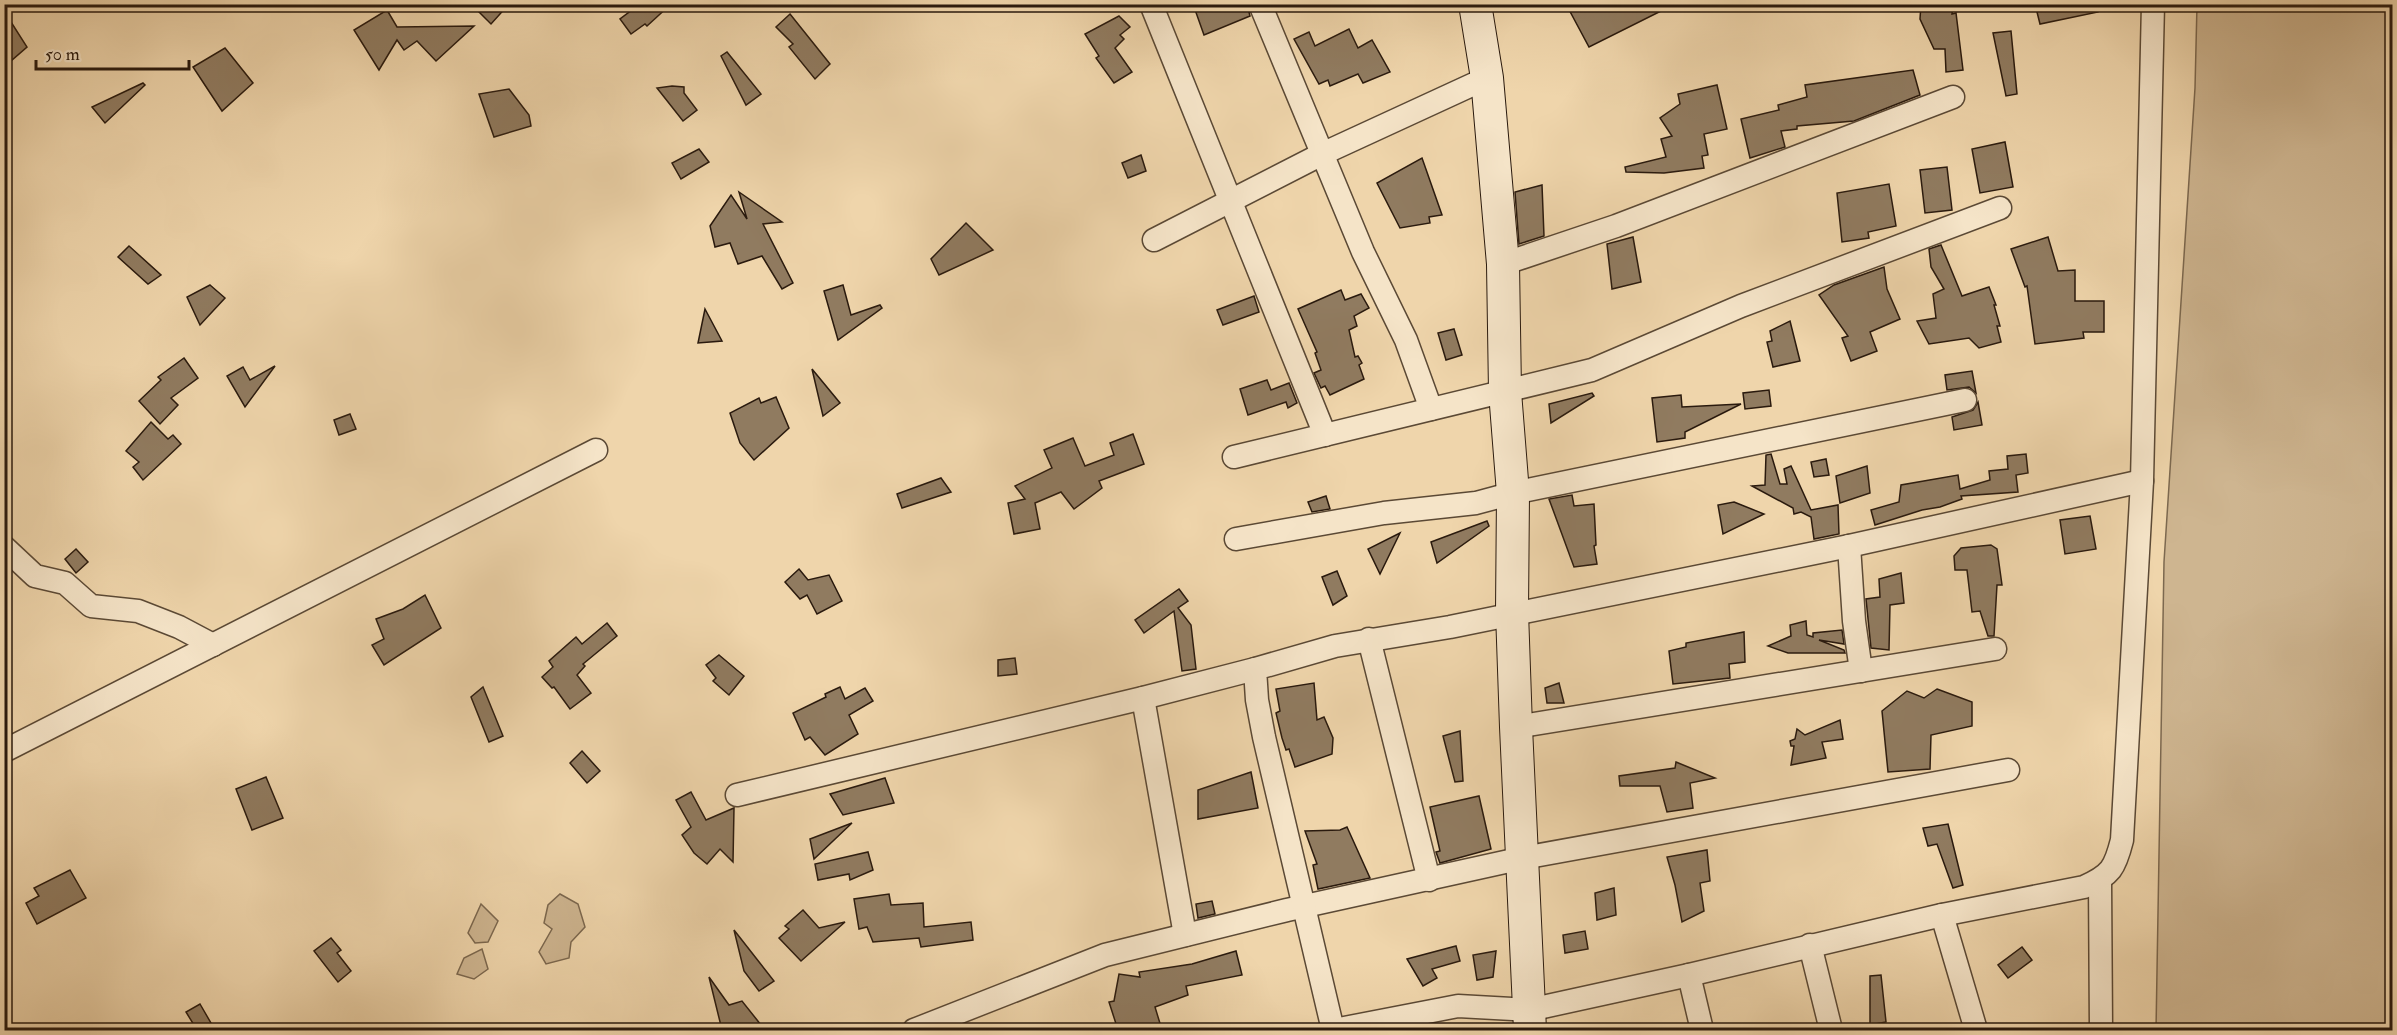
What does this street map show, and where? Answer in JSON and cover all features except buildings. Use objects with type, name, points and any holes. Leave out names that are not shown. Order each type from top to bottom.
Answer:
[{"type":"street","points":[[1151,4],[1325,435]]},
{"type":"street","points":[[1260,4],[1364,252],[1406,340],[1431,409]]},
{"type":"street","points":[[1475,4],[1487,78],[1503,264],[1504,392],[1513,493],[1512,612],[1529,1020]]},
{"type":"street","points":[[1255,669],[1257,700],[1264,737],[1333,1030],[1458,1006],[1529,1020],[1689,975],[1810,945],[1942,915],[2084,887],[2100,880],[2116,864],[2122,840],[2142,481],[2153,4]]},
{"type":"street","points":[[1154,240],[1322,154],[1487,78]]},
{"type":"street","points":[[1503,264],[1616,226],[1953,97]]},
{"type":"street","points":[[1234,457],[1592,370],[1741,306],[2000,208]]},
{"type":"street","points":[[1236,540],[1384,513],[1476,503],[1513,493],[1965,400]]},
{"type":"street","points":[[4,751],[596,450]]},
{"type":"street","points":[[737,795],[1143,698],[1326,648],[1450,627],[1512,612],[1849,546],[2142,481]]},
{"type":"street","points":[[1849,546],[1854,621],[1861,671]]},
{"type":"street","points":[[4,547],[35,576],[64,583],[91,606],[138,611],[179,627],[213,645]]},
{"type":"street","points":[[1369,639],[1429,880]]},
{"type":"street","points":[[1516,727],[1995,649]]},
{"type":"street","points":[[1143,698],[1185,935]]},
{"type":"street","points":[[914,1030],[1105,955],[1185,935],[1523,858],[2008,770]]},
{"type":"street","points":[[2100,880],[2101,1030]]},
{"type":"street","points":[[1942,915],[1976,1030]]},
{"type":"street","points":[[1810,945],[1831,1030]]},
{"type":"street","points":[[1689,975],[1702,1030]]},
{"type":"shaded area","points":[[2197,5],[2392,5],[2392,1030],[2156,1030],[2164,562],[2195,88]]},
{"type":"shaded area","points":[[560,894],[578,904],[585,927],[571,942],[569,958],[546,964],[539,952],[552,929],[544,923],[548,905]]},
{"type":"shaded area","points":[[481,904],[498,921],[488,942],[475,943],[468,933]]},
{"type":"shaded area","points":[[482,949],[488,969],[474,979],[457,974],[464,958]]}]
